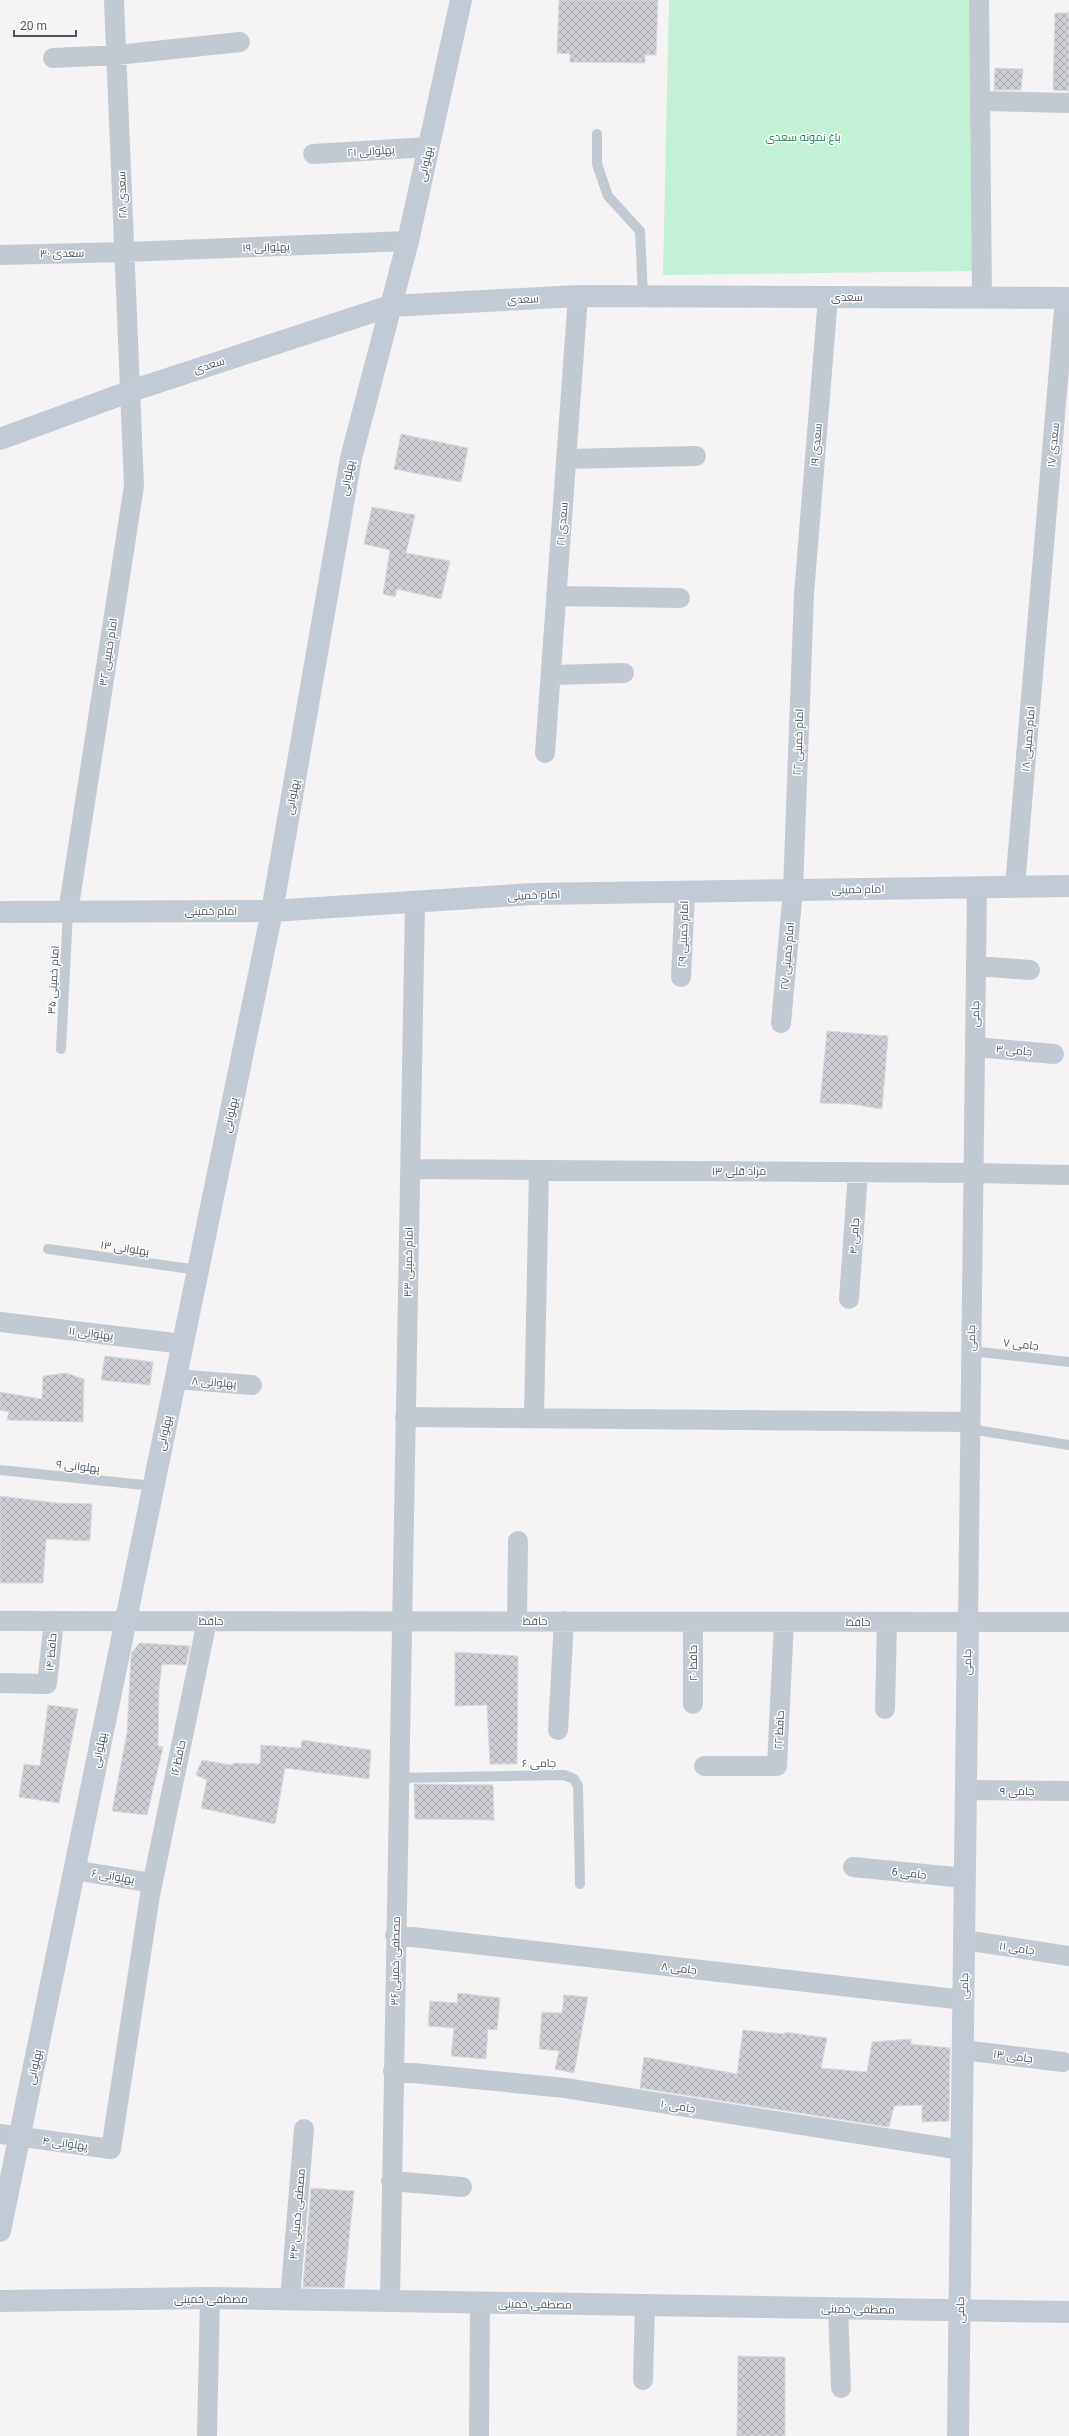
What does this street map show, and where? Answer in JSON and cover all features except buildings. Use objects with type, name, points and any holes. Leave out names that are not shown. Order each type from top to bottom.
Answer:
[{"type":"main road","name":"پهلوانی","points":[[0,2231],[10,2136],[74,1870],[272,911],[351,458],[408,241],[461,0]]},
{"type":"main road","name":"سعدی","points":[[0,440],[131,391],[390,306],[578,296],[1067,298]]},
{"type":"main road","name":"امام خمینی","points":[[0,912],[272,911],[533,894],[1069,886]]},
{"type":"main road","name":"جامی","points":[[958,2436],[968,1622]]},
{"type":"main road","name":"مصطفی خمینی","points":[[0,2301],[210,2298],[1069,2312]]},
{"type":"street","name":"سعدی ۲۸","points":[[114,0],[131,391]]},
{"type":"street","points":[[978,0],[982,298]]},
{"type":"street","points":[[53,58],[116,55],[240,42]]},
{"type":"street","points":[[980,102],[1069,103]]},
{"type":"street","name":"پهلوانی ۲۱","points":[[313,154],[429,147]]},
{"type":"street","name":"پهلوانی ۱۹","points":[[125,252],[408,241]]},
{"type":"street","name":"سعدی ۳۰","points":[[0,255],[125,252]]},
{"type":"street","name":"سعدی ۲۱","points":[[545,753],[578,296]]},
{"type":"street","name":"سعدی ۱۹","points":[[804,594],[828,297]]},
{"type":"street","name":"سعدی ۱۷","points":[[1040,592],[1067,298]]},
{"type":"street","name":"امام خمینی ۳۲","points":[[68,912],[134,486],[131,391]]},
{"type":"street","points":[[566,459],[696,456]]},
{"type":"street","name":"امام خمینی ۱۸","points":[[1015,886],[1040,592]]},
{"type":"street","name":"امام خمینی ۲۲","points":[[793,890],[804,594]]},
{"type":"street","points":[[556,596],[680,598]]},
{"type":"street","points":[[551,675],[624,673]]},
{"type":"street","name":"جامی","points":[[968,1622],[977,887]]},
{"type":"street","name":"امام خمینی ۲۷","points":[[781,1023],[793,890]]},
{"type":"street","name":"امام خمینی ۲۹","points":[[681,977],[684,892]]},
{"type":"street","name":"امام خمینی ۳۳","points":[[401,1621],[415,902]]},
{"type":"street","points":[[976,966],[1030,970]]},
{"type":"street","name":"جامی ۳","points":[[974,1047],[1054,1054]]},
{"type":"street","name":"مراد قلی ۱۳","points":[[410,1170],[858,1172],[1069,1175]]},
{"type":"street","points":[[534,1418],[539,1170]]},
{"type":"street","name":"جامی ۴","points":[[849,1299],[858,1172]]},
{"type":"street","name":"پهلوانی ۱۱","points":[[0,1322],[183,1344]]},
{"type":"street","name":"پهلوانی ۸","points":[[176,1379],[252,1385]]},
{"type":"street","points":[[405,1417],[970,1426]]},
{"type":"street","points":[[517,1621],[518,1541]]},
{"type":"street","name":"حافظ","points":[[0,1621],[1069,1622]]},
{"type":"street","name":"حافظ ۱۴","points":[[0,1683],[47,1684],[54,1621]]},
{"type":"street","name":"حافظ ۱۶","points":[[111,2149],[151,1889],[207,1621]]},
{"type":"street","name":"مصطفی خمینی ۳۶","points":[[390,2301],[401,1621]]},
{"type":"street","points":[[558,1730],[564,1622]]},
{"type":"street","name":"حافظ ۲۰","points":[[693,1622],[693,1704]]},
{"type":"street","name":"حافظ ۲۲","points":[[704,1766],[777,1766],[784,1622]]},
{"type":"street","points":[[885,1709],[887,1622]]},
{"type":"street","name":"جامی ۹","points":[[966,1790],[1069,1791]]},
{"type":"street","name":"جامی 6","points":[[853,1867],[965,1878]]},
{"type":"street","name":"پهلوانی ۶","points":[[74,1870],[151,1889]]},
{"type":"street","name":"جامی ۸","points":[[395,1935],[964,2000]]},
{"type":"street","name":"جامی ۱۱","points":[[964,1940],[1069,1956]]},
{"type":"street","name":"جامی ۱۳","points":[[963,2050],[1063,2062]]},
{"type":"street","name":"جامی ۱۰","points":[[393,2071],[565,2088],[962,2150]]},
{"type":"street","name":"مصطفی خمینی ۳۴","points":[[290,2300],[304,2129]]},
{"type":"street","name":"پهلوانی ۴","points":[[10,2136],[111,2149]]},
{"type":"street","points":[[391,2181],[462,2187]]},
{"type":"street","points":[[207,2436],[210,2298]]},
{"type":"street","points":[[479,2436],[480,2303]]},
{"type":"street","points":[[643,2380],[645,2305]]},
{"type":"street","points":[[838,2308],[841,2388]]},
{"type":"lane","points":[[597,134],[597,164],[608,196],[640,231],[643,296]]},
{"type":"lane","name":"امام خمینی ۳۵","points":[[61,1049],[68,912]]},
{"type":"lane","name":"پهلوانی ۱۳","points":[[48,1248],[198,1270]]},
{"type":"lane","name":"جامی ۷","points":[[971,1351],[1069,1362]]},
{"type":"lane","points":[[970,1426],[1069,1445]]},
{"type":"lane","name":"پهلوانی ۹","points":[[0,1470],[153,1486]]},
{"type":"lane","name":"جامی ۶","points":[[398,1778],[564,1775],[574,1779],[578,1786],[580,1884]]},
{"type":"green space","name":"باغ نمونه سعدی","points":[[669,0],[969,0],[972,271],[663,275]]}]
